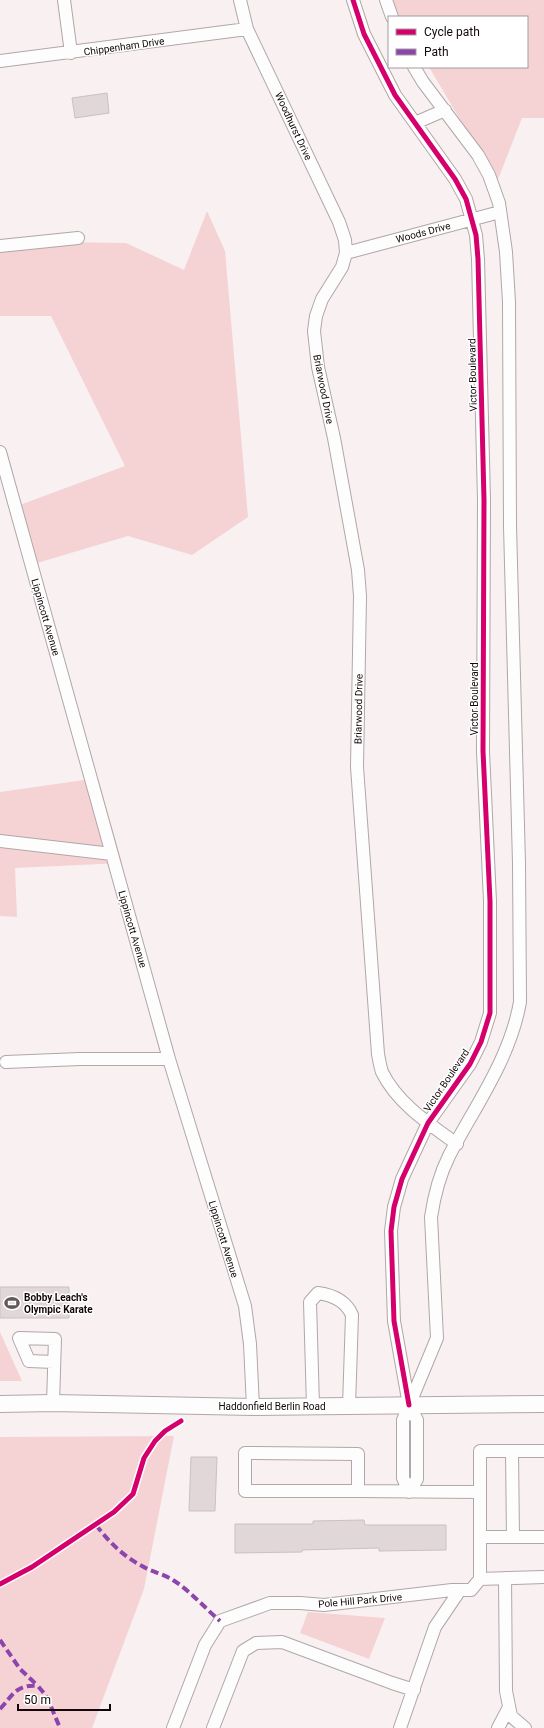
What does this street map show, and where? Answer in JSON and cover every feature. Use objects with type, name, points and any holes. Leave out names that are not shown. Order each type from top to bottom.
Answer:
[{"type":"main road","name":"Haddonfield Berlin Road","points":[[0,1404],[53,1403],[253,1407],[544,1404]]},
{"type":"street","points":[[64,0],[71,53]]},
{"type":"street","name":"Woodhurst Drive","points":[[240,0],[247,29],[339,222],[345,240],[346,253]]},
{"type":"street","name":"Victor Boulevard","points":[[352,0],[364,34],[395,95],[455,179],[466,199],[473,219],[478,259],[484,500],[483,751],[490,901],[490,1013],[482,1042],[470,1064],[428,1123],[402,1179],[394,1207],[392,1231],[394,1321],[409,1405]]},
{"type":"street","points":[[386,0],[392,16]]},
{"type":"street","name":"Chippenham Drive","points":[[0,61],[247,29]]},
{"type":"street","points":[[409,1492],[403,1478],[403,1420],[438,1338],[430,1217],[449,1157],[501,1064],[518,1016],[520,1002],[519,863],[510,526],[509,302],[506,252],[499,202],[489,175],[482,161],[423,82],[415,68]]},
{"type":"street","points":[[415,123],[445,110]]},
{"type":"street","name":"Woods Drive","points":[[346,253],[500,212]]},
{"type":"street","points":[[0,246],[78,238]]},
{"type":"street","name":"Briarwood Drive","points":[[346,253],[342,267],[322,299],[316,316],[314,331],[318,367],[334,438],[358,570],[360,596],[357,767],[378,1054],[382,1070],[390,1085],[400,1097],[428,1123],[457,1144]]},
{"type":"street","name":"Lippincott Avenue","points":[[0,452],[169,1059],[245,1306],[250,1344],[253,1407]]},
{"type":"street","points":[[0,841],[112,854]]},
{"type":"street","points":[[6,1062],[80,1059],[169,1059]]},
{"type":"street","points":[[314,1406],[310,1302],[318,1293],[328,1294],[335,1298],[348,1307],[352,1316],[349,1406]]},
{"type":"street","points":[[53,1403],[54,1362]]},
{"type":"street","points":[[544,1451],[480,1451],[480,1579],[544,1577]]},
{"type":"street","points":[[512,1451],[513,1537]]},
{"type":"street","points":[[358,1492],[358,1454],[245,1453],[245,1491],[358,1492],[480,1492]]},
{"type":"street","points":[[480,1538],[544,1537]]},
{"type":"street","points":[[505,1578],[506,1692],[511,1716],[525,1728]]},
{"type":"street","name":"Pole Hill Park Drive","points":[[173,1728],[205,1645],[220,1621],[270,1604],[300,1603],[324,1605],[471,1590],[480,1579]]},
{"type":"street","points":[[400,1728],[435,1627],[460,1590]]},
{"type":"street","points":[[213,1728],[243,1651],[256,1643],[282,1642],[414,1690]]},
{"type":"street","points":[[498,1728],[509,1707]]},
{"type":"shaded area","points":[[390,0],[544,0],[544,118],[522,118],[497,182],[430,68],[528,68],[528,16],[399,16]]},
{"type":"shaded area","points":[[207,211],[225,251],[248,517],[192,555],[128,536],[37,563],[17,506],[125,466],[51,316],[0,316],[0,246],[59,242],[126,243],[184,270]]},
{"type":"shaded area","points":[[98,778],[122,863],[15,868],[17,917],[0,916],[0,792]]},
{"type":"shaded area","points":[[0,1332],[22,1381],[0,1381]]},
{"type":"shaded area","points":[[174,1436],[144,1589],[92,1728],[0,1728],[0,1437]]},
{"type":"shaded area","points":[[308,1612],[385,1618],[369,1659],[300,1633]]},
{"type":"building","points":[[107,93],[109,113],[75,118],[72,98]]},
{"type":"building","points":[[0,1287],[69,1287],[69,1318],[0,1318]]},
{"type":"building","points":[[191,1457],[217,1457],[215,1511],[189,1511]]},
{"type":"building","points":[[364,1520],[365,1525],[446,1525],[446,1550],[379,1551],[379,1548],[302,1550],[302,1552],[235,1553],[235,1524],[313,1524],[313,1521]]},
{"type":"marked path","points":[[96,1525],[111,1543],[123,1553],[142,1566],[179,1584],[220,1621]]},
{"type":"marked path","points":[[0,1640],[20,1669],[38,1686]]},
{"type":"marked path","points":[[0,1709],[12,1695],[20,1689],[38,1686],[47,1697],[60,1728]]},
{"type":"cycle path","points":[[353,0],[364,34],[395,95],[455,179],[466,199],[476,235],[478,259],[484,500],[483,751],[490,901],[490,1013],[481,1042],[470,1064],[428,1123],[402,1179],[394,1207],[391,1231],[394,1321],[409,1405]]},
{"type":"cycle path","points":[[0,1584],[32,1567],[114,1512],[133,1494],[144,1458],[155,1441],[165,1431],[181,1421]]},
{"type":"place","name":"Bobby Leach's Olympic Karate","points":[[12,1303]]}]
